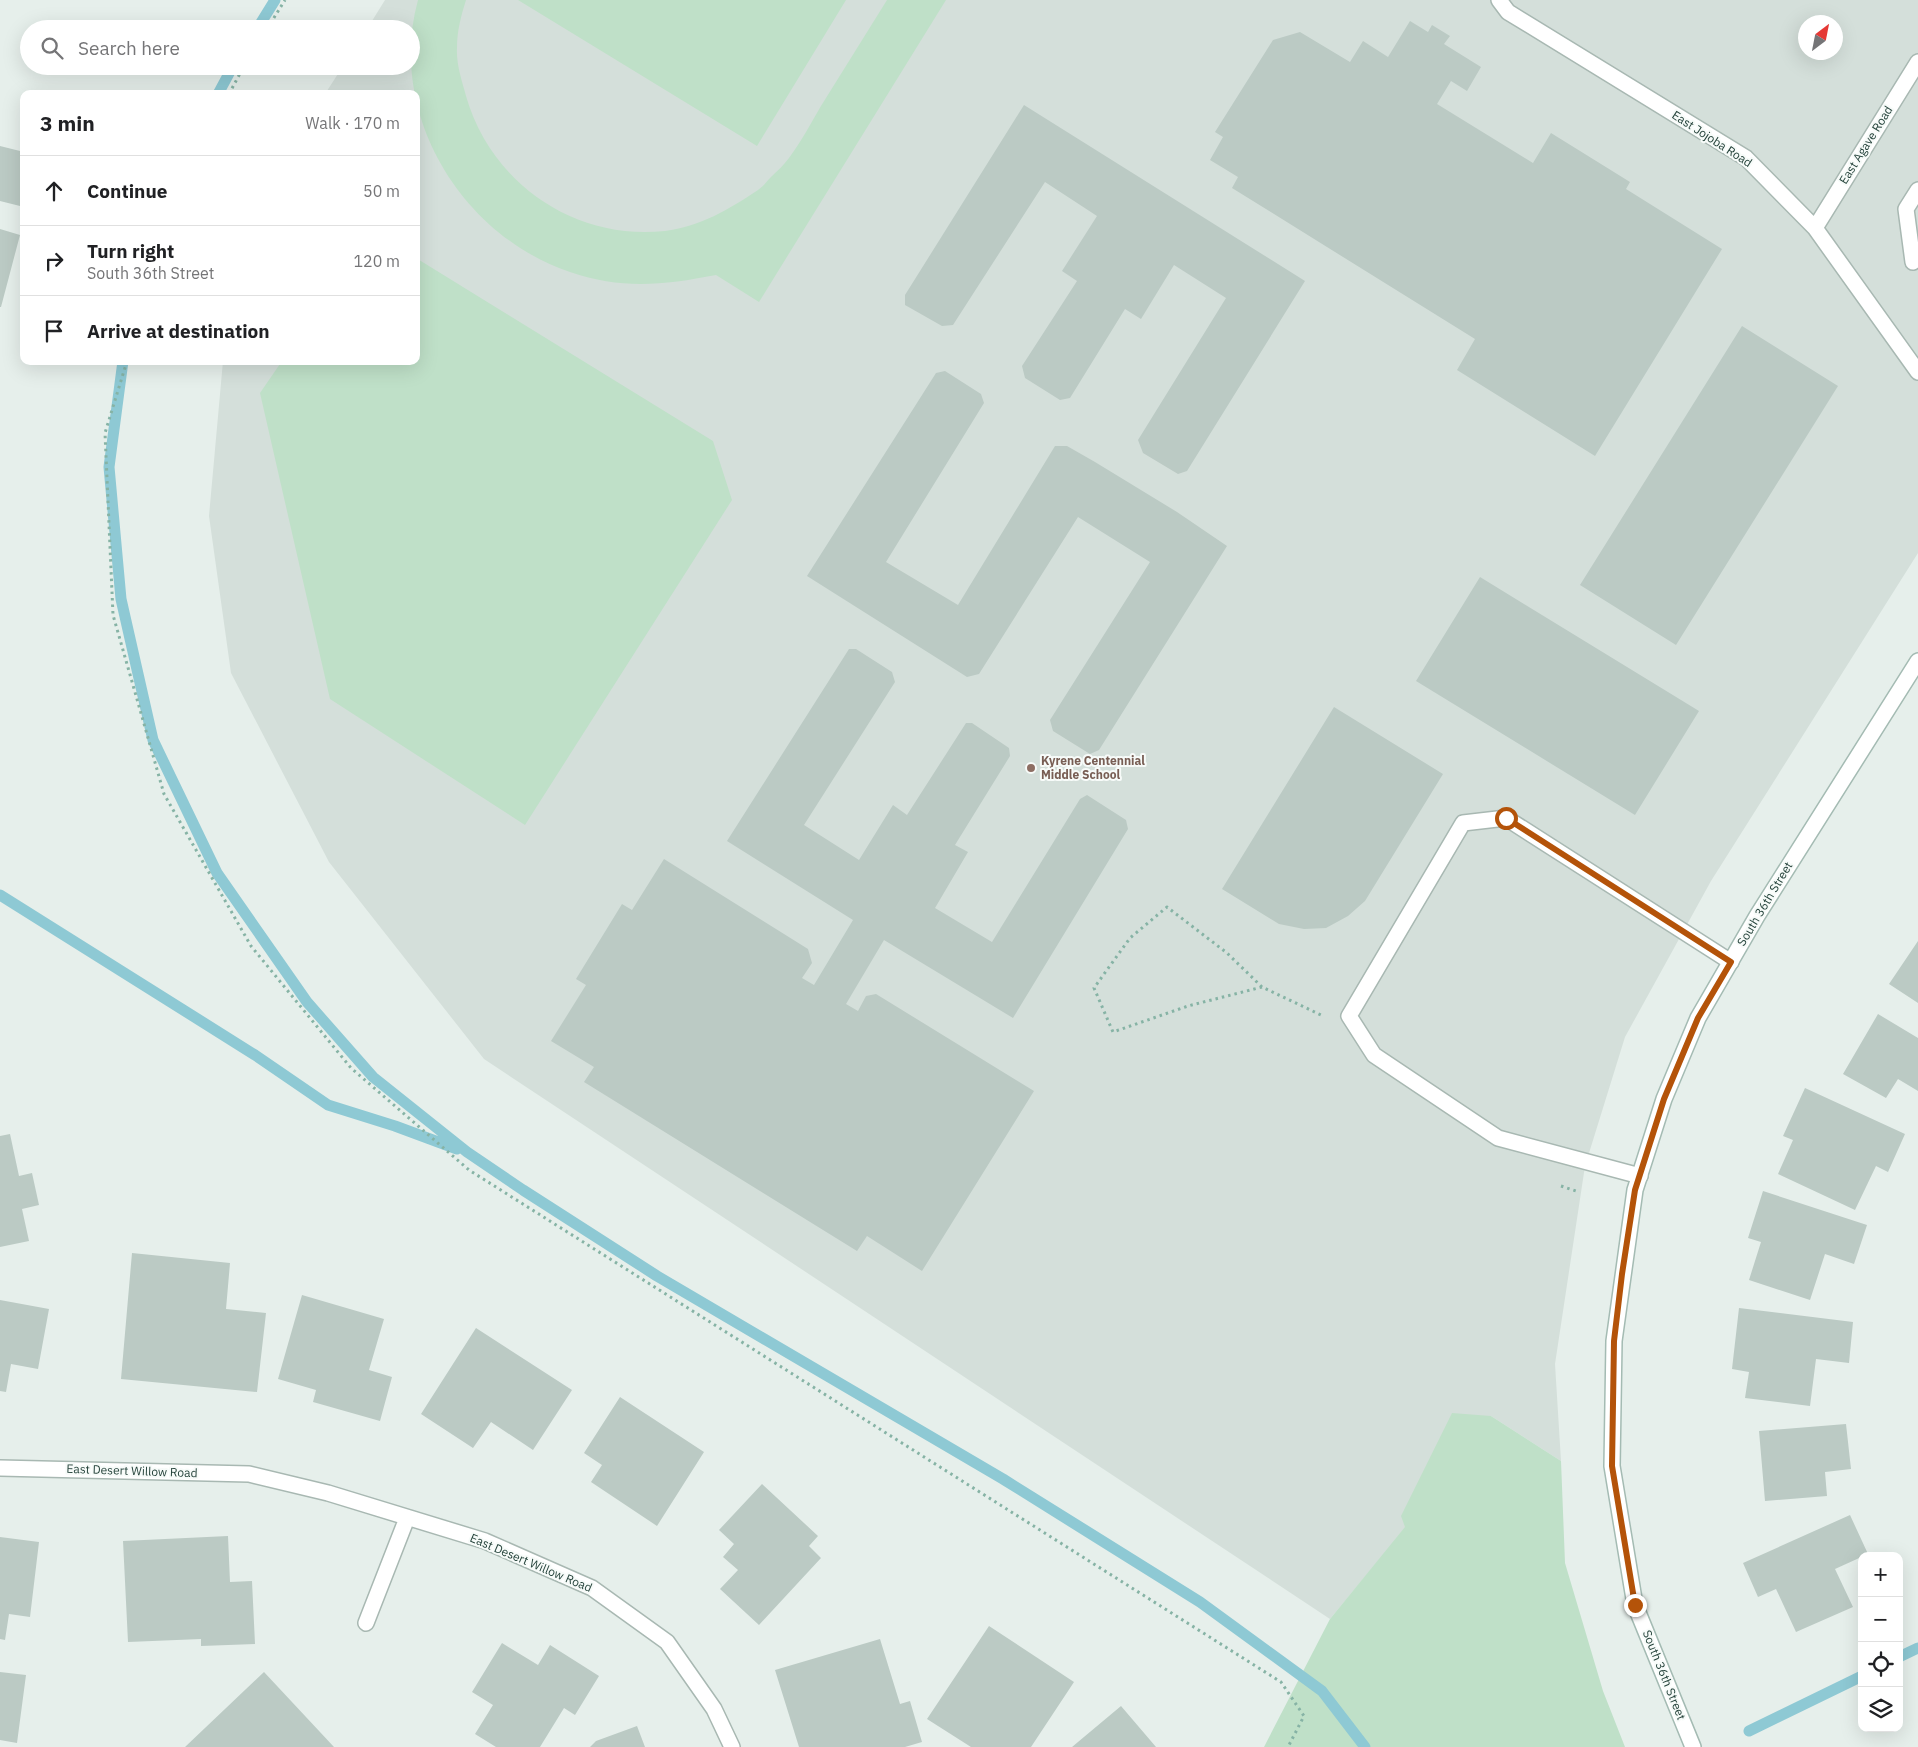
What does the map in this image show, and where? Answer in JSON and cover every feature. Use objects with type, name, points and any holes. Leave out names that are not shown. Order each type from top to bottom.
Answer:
[{"type":"street","name":"East Jojoba Road","points":[[1499,0],[1508,12],[1746,158],[1815,228],[1918,372]]},
{"type":"street","name":"East Agave Road","points":[[1815,228],[1918,62]]},
{"type":"street","points":[[1913,262],[1906,209],[1918,190]]},
{"type":"street","name":"South 36th Street","points":[[1693,1747],[1635,1605],[1612,1466],[1614,1341],[1633,1199],[1664,1099],[1698,1018],[1762,908],[1918,661]]},
{"type":"street","points":[[1640,1176],[1498,1138],[1374,1055],[1349,1016],[1463,823],[1506,818],[1731,962]]},
{"type":"street","name":"East Desert Willow Road","points":[[0,1468],[249,1474],[328,1493],[485,1541],[592,1588],[667,1642],[714,1709],[732,1747]]},
{"type":"street","points":[[366,1623],[407,1518]]},
{"type":"path","points":[[273,20],[285,0]]},
{"type":"path","points":[[231,90],[239,75]]},
{"type":"path","points":[[126,365],[105,433],[114,615],[164,794],[251,946],[351,1068],[469,1170],[1281,1682],[1304,1716],[1288,1747]]},
{"type":"path","points":[[1262,987],[1188,1006],[1113,1032],[1094,988],[1130,938],[1167,907],[1227,953],[1262,987],[1321,1014],[1326,1022]]},
{"type":"path","points":[[1553,1184],[1580,1192]]},
{"type":"shaded area","name":"Kyrene Centennial Middle School","points":[[385,0],[1918,0],[1918,553],[1711,881],[1625,1037],[1585,1166],[1555,1364],[1561,1461],[1491,1416],[1406,1527],[1330,1619],[484,1059],[329,862],[231,673],[209,516],[223,365],[420,365],[420,90],[328,90],[337,75],[420,75],[420,20],[373,20]]},
{"type":"green space","points":[[418,0],[466,0],[457,42],[457,60],[466,96],[478,127],[495,155],[516,180],[541,200],[569,216],[599,226],[631,232],[665,231],[690,226],[736,204],[760,189],[785,163],[887,0],[946,0],[759,302],[716,275],[643,284],[589,278],[570,272],[531,254],[495,230],[465,199],[441,164],[423,126],[420,114],[420,90],[414,90],[413,85],[413,75],[420,75],[420,20],[415,20]]},
{"type":"green space","points":[[518,0],[846,0],[757,146]]},
{"type":"green space","points":[[420,260],[713,441],[732,500],[525,825],[330,699],[260,393],[279,365],[420,365]]},
{"type":"green space","points":[[1452,1413],[1491,1416],[1561,1461],[1565,1563],[1603,1691],[1625,1747],[1264,1747],[1330,1619],[1405,1527],[1401,1516]]},
{"type":"building","points":[[1410,21],[1428,32],[1432,25],[1450,36],[1444,44],[1481,67],[1467,91],[1451,81],[1437,104],[1533,163],[1551,133],[1630,182],[1626,189],[1722,249],[1595,456],[1457,370],[1475,339],[1232,188],[1238,177],[1210,160],[1223,137],[1215,132],[1273,40],[1300,32],[1350,62],[1363,41],[1388,57]]},
{"type":"building","points":[[1024,105],[1305,281],[1187,471],[1178,474],[1143,453],[1138,440],[1226,298],[1174,265],[1141,319],[1125,309],[1070,398],[1060,400],[1025,378],[1022,366],[1077,281],[1062,271],[1097,216],[1045,182],[953,325],[942,326],[905,305],[905,295]]},
{"type":"building","points":[[0,146],[20,151],[20,206],[0,201]]},
{"type":"building","points":[[0,229],[20,235],[1,307],[0,307]]},
{"type":"building","points":[[1742,326],[1838,386],[1676,645],[1580,585]]},
{"type":"building","points":[[945,371],[981,394],[984,403],[886,562],[958,605],[1055,446],[1067,446],[1095,462],[1177,512],[1227,546],[1099,750],[1090,754],[1053,731],[1050,720],[1150,562],[1078,517],[979,674],[967,677],[807,576],[936,373]]},
{"type":"building","points":[[1480,577],[1699,711],[1635,815],[1416,681]]},
{"type":"building","points":[[849,649],[856,649],[892,672],[895,682],[804,825],[859,860],[893,805],[907,815],[966,723],[972,723],[1009,748],[1010,756],[955,845],[968,852],[935,908],[992,942],[1080,799],[1087,795],[1126,820],[1128,829],[1013,1018],[884,940],[846,1004],[858,1011],[866,996],[876,994],[1034,1091],[922,1271],[867,1236],[857,1251],[584,1082],[594,1067],[551,1041],[586,985],[576,979],[622,904],[632,910],[664,859],[808,949],[812,963],[802,978],[814,985],[853,920],[727,841]]},
{"type":"building","points":[[1334,707],[1443,774],[1365,901],[1348,916],[1326,928],[1304,929],[1279,924],[1222,889]]},
{"type":"building","points":[[1918,941],[1918,1003],[1889,984]]},
{"type":"building","points":[[1878,1014],[1918,1038],[1918,1091],[1898,1079],[1886,1098],[1843,1074]]},
{"type":"building","points":[[1805,1088],[1905,1134],[1888,1172],[1876,1166],[1855,1210],[1778,1174],[1793,1140],[1783,1136]]},
{"type":"building","points":[[10,1134],[19,1176],[32,1173],[39,1205],[22,1209],[29,1241],[0,1247],[0,1136]]},
{"type":"building","points":[[1763,1191],[1867,1225],[1854,1264],[1825,1254],[1810,1300],[1749,1280],[1761,1242],[1748,1238]]},
{"type":"building","points":[[132,1253],[230,1263],[226,1309],[266,1313],[257,1392],[121,1379]]},
{"type":"building","points":[[302,1295],[384,1319],[369,1370],[392,1377],[380,1421],[313,1402],[316,1390],[278,1379]]},
{"type":"building","points":[[0,1300],[49,1309],[38,1369],[11,1364],[6,1392],[0,1391]]},
{"type":"building","points":[[1739,1308],[1853,1322],[1849,1363],[1816,1359],[1810,1406],[1745,1398],[1749,1372],[1732,1369]]},
{"type":"building","points":[[476,1328],[572,1390],[533,1450],[491,1422],[473,1448],[421,1414]]},
{"type":"building","points":[[620,1397],[704,1452],[657,1526],[591,1482],[602,1465],[584,1453]]},
{"type":"building","points":[[1846,1424],[1851,1469],[1825,1472],[1827,1496],[1765,1501],[1759,1431]]},
{"type":"building","points":[[762,1484],[818,1536],[809,1546],[821,1558],[759,1625],[720,1589],[738,1570],[723,1557],[734,1544],[719,1530]]},
{"type":"building","points":[[1850,1515],[1867,1552],[1858,1552],[1858,1559],[1835,1569],[1853,1607],[1796,1632],[1776,1589],[1758,1597],[1743,1563]]},
{"type":"building","points":[[228,1536],[230,1582],[252,1581],[255,1644],[201,1646],[201,1639],[128,1642],[123,1541]]},
{"type":"building","points":[[0,1537],[39,1542],[30,1617],[9,1614],[5,1640],[0,1639]]},
{"type":"building","points":[[989,1626],[1074,1682],[1031,1747],[971,1747],[927,1719]]},
{"type":"building","points":[[880,1639],[900,1704],[910,1701],[922,1742],[905,1747],[799,1747],[775,1670]]},
{"type":"building","points":[[502,1643],[538,1665],[550,1645],[599,1676],[575,1715],[564,1708],[540,1747],[496,1747],[475,1734],[493,1705],[472,1692]]},
{"type":"building","points":[[0,1672],[26,1675],[17,1743],[0,1740]]},
{"type":"building","points":[[264,1672],[334,1747],[185,1747]]},
{"type":"building","points":[[1121,1706],[1156,1747],[1072,1747]]},
{"type":"building","points":[[637,1726],[645,1747],[590,1747],[596,1741]]},
{"type":"waterway","points":[[263,20],[275,0]]},
{"type":"waterway","points":[[220,90],[228,75]]},
{"type":"waterway","points":[[122,365],[109,467],[121,599],[153,740],[217,873],[307,1002],[373,1077],[467,1152],[657,1276],[1003,1479],[1200,1602],[1322,1691],[1365,1747]]},
{"type":"waterway","points":[[0,895],[255,1055],[328,1105],[395,1126],[457,1149]]},
{"type":"waterway","points":[[1903,1655],[1918,1648]]},
{"type":"waterway","points":[[1749,1731],[1858,1678]]},
{"type":"place","name":"Kyrene Centennial Middle School","points":[[1031,768]]},
{"type":"route","points":[[1506,818],[1731,962],[1698,1018],[1664,1099],[1635,1190],[1622,1274],[1614,1341],[1612,1466],[1635,1605]]}]
